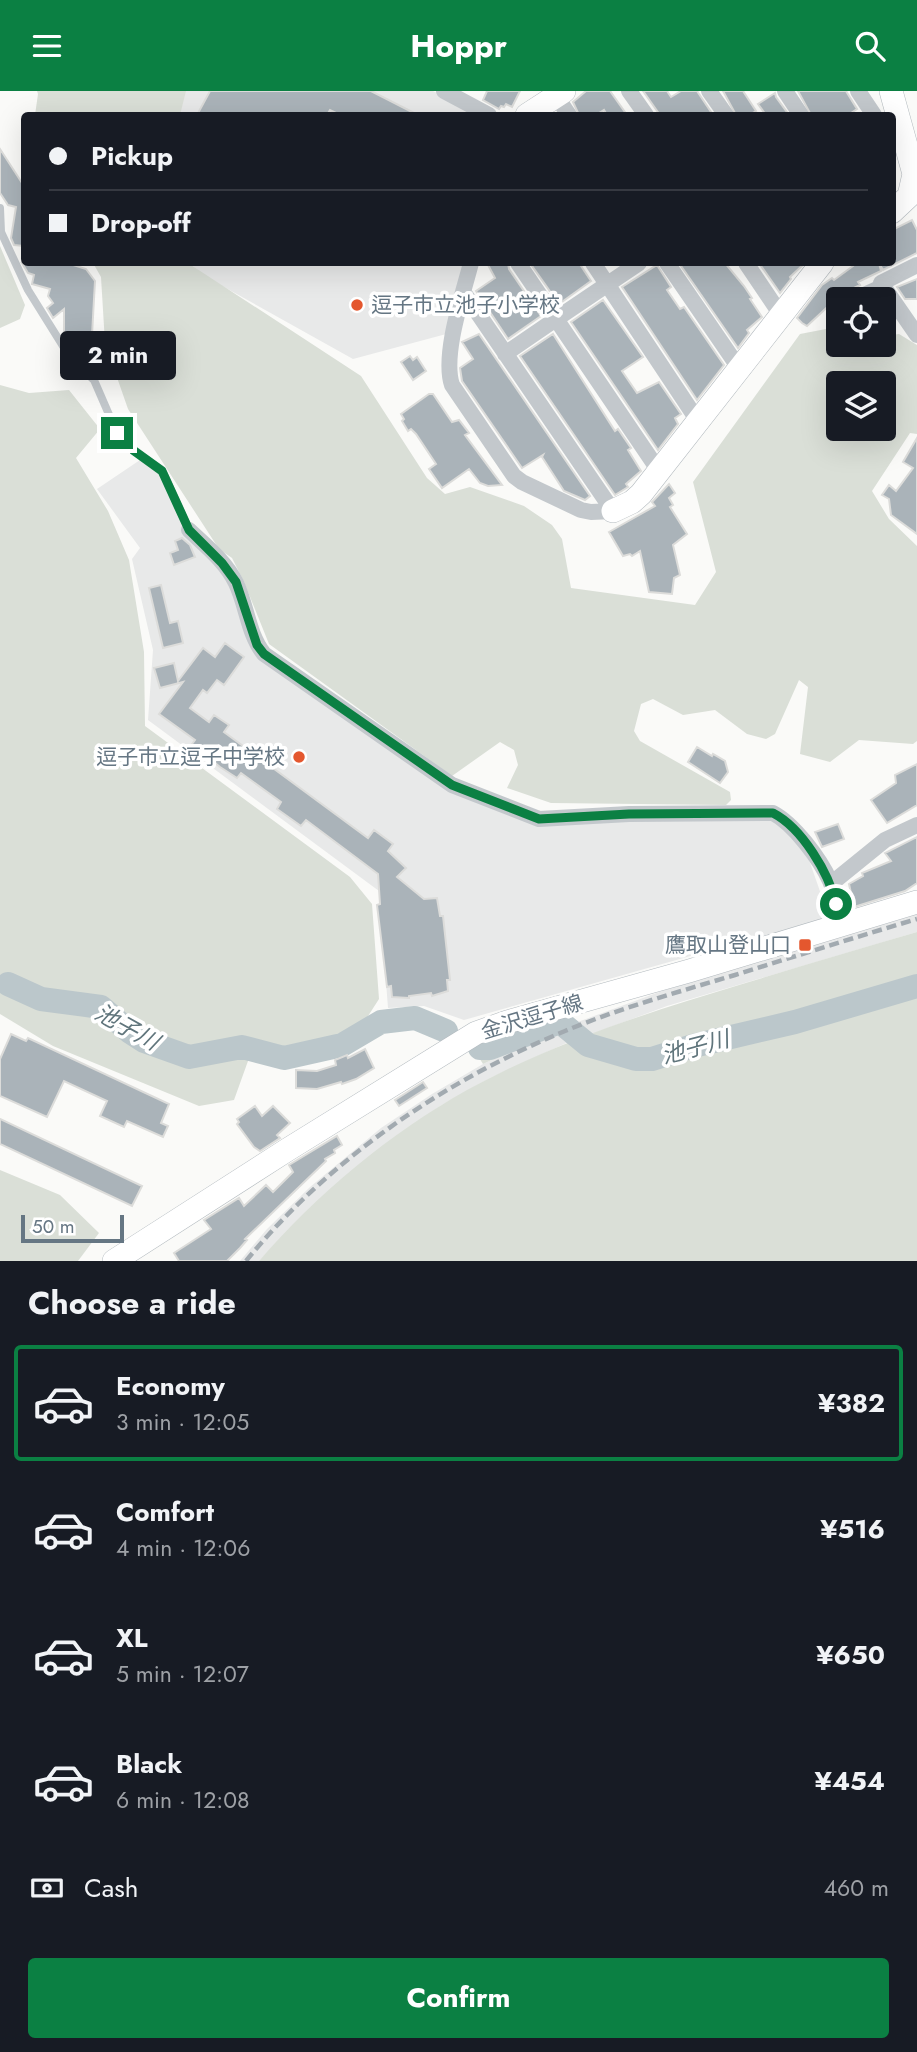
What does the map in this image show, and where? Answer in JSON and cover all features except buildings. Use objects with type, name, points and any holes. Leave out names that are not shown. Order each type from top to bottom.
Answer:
[{"type":"main road","points":[[891,91],[914,174],[909,197],[896,208]]},
{"type":"main road","points":[[535,112],[563,101]]},
{"type":"main road","points":[[613,511],[632,502],[641,494],[820,266]]},
{"type":"main road","name":"金沢逗子線","points":[[114,1261],[476,1033],[507,1021],[689,971],[917,902]]},
{"type":"street","points":[[444,91],[472,98],[486,112]]},
{"type":"street","points":[[629,91],[644,112]]},
{"type":"street","points":[[709,91],[724,112]]},
{"type":"street","points":[[785,91],[799,112]]},
{"type":"street","points":[[858,91],[867,112]]},
{"type":"street","points":[[896,149],[914,174]]},
{"type":"street","points":[[917,265],[881,283],[917,335]]},
{"type":"street","points":[[470,266],[448,360],[452,385],[514,476],[582,510],[613,511]]},
{"type":"street","points":[[520,266],[659,471]]},
{"type":"street","points":[[595,266],[698,421]]},
{"type":"street","points":[[505,354],[635,266]]},
{"type":"street","points":[[669,266],[739,369]]},
{"type":"street","points":[[748,266],[781,314]]},
{"type":"street","points":[[464,293],[613,511]]},
{"type":"street","points":[[189,530],[222,563],[236,582],[257,645],[264,654],[452,785],[539,819],[629,814],[773,813],[784,819],[820,862],[832,883],[841,925]]},
{"type":"street","points":[[832,883],[886,840],[917,825]]},
{"type":"lane","points":[[0,208],[4,242],[28,290],[71,359],[94,380],[117,433],[133,450],[162,471],[189,530]]},
{"type":"lane","points":[[872,287],[881,283]]},
{"type":"shaded area","points":[[37,91],[186,91],[181,112],[35,112]]},
{"type":"shaded area","points":[[174,91],[433,91],[473,112],[170,112]]},
{"type":"shaded area","points":[[0,246],[25,305],[20,319],[0,328]]},
{"type":"shaded area","points":[[95,266],[193,266],[361,376],[427,478],[445,494],[470,487],[524,506],[552,525],[562,539],[571,588],[695,605],[716,572],[693,482],[800,334],[826,329],[826,357],[896,357],[896,334],[899,334],[917,345],[917,434],[910,433],[872,491],[889,519],[917,546],[917,741],[913,744],[859,740],[830,762],[800,754],[808,687],[799,680],[775,734],[766,739],[747,734],[715,710],[683,715],[653,699],[641,704],[634,731],[640,741],[730,792],[731,800],[726,805],[551,803],[507,788],[518,765],[514,750],[500,742],[452,776],[269,644],[232,558],[219,549],[128,409],[105,343],[101,277]]},
{"type":"shaded area","name":"逗子市立池子小学校","points":[[193,266],[466,266],[450,333],[353,359],[208,278]]},
{"type":"shaded area","points":[[0,385],[29,393],[69,390],[100,429],[76,458],[108,511],[129,560],[144,652],[145,726],[350,877],[372,904],[379,999],[361,1027],[248,1061],[234,1100],[199,1106],[53,1046],[0,1014]]},
{"type":"shaded area","name":"逗子市立逗子中学校","points":[[140,460],[160,474],[188,535],[234,584],[257,655],[510,812],[764,816],[782,826],[808,857],[829,917],[464,1020],[424,1006],[388,1008],[379,891],[148,720],[153,650],[132,559],[140,548],[97,489]]},
{"type":"shaded area","points":[[917,913],[917,932],[667,1006],[589,1035],[575,1023],[662,991]]},
{"type":"shaded area","points":[[917,932],[917,1261],[259,1261],[305,1212],[383,1145],[438,1107],[500,1073],[635,1018]]},
{"type":"shaded area","points":[[553,1021],[559,1028],[483,1064],[473,1048],[492,1040]]},
{"type":"shaded area","points":[[559,1028],[573,1040],[490,1078],[440,1106],[345,1177],[302,1216],[259,1261],[240,1261],[267,1229],[310,1187],[381,1128],[483,1064]]},
{"type":"shaded area","points":[[0,1170],[60,1195],[99,1233],[78,1261],[0,1261]]},
{"type":"waterway","name":"池子川","points":[[8,984],[41,999],[101,1007],[144,1041],[189,1057],[242,1047],[284,1058],[342,1045],[381,1022],[415,1018],[446,1031]]},
{"type":"waterway","name":"池子川","points":[[480,1048],[490,1048],[560,1022],[588,1045],[636,1059],[652,1059],[693,1046],[795,1022],[917,986]]},
{"type":"railway","points":[[246,1261],[314,1189],[391,1127],[433,1099],[520,1051],[628,1008],[917,919]]},
{"type":"place","name":"逗子市立池子小学校","points":[[357,305]]},
{"type":"place","name":"逗子市立逗子中学校","points":[[299,757]]},
{"type":"place","name":"鷹取山登山口","points":[[805,945]]},
{"type":"route","points":[[117,433],[133,450],[162,471],[189,530],[222,563],[236,582],[257,645],[264,654],[452,785],[539,819],[629,814],[773,813],[784,819],[820,862],[832,883],[836,904]]}]
